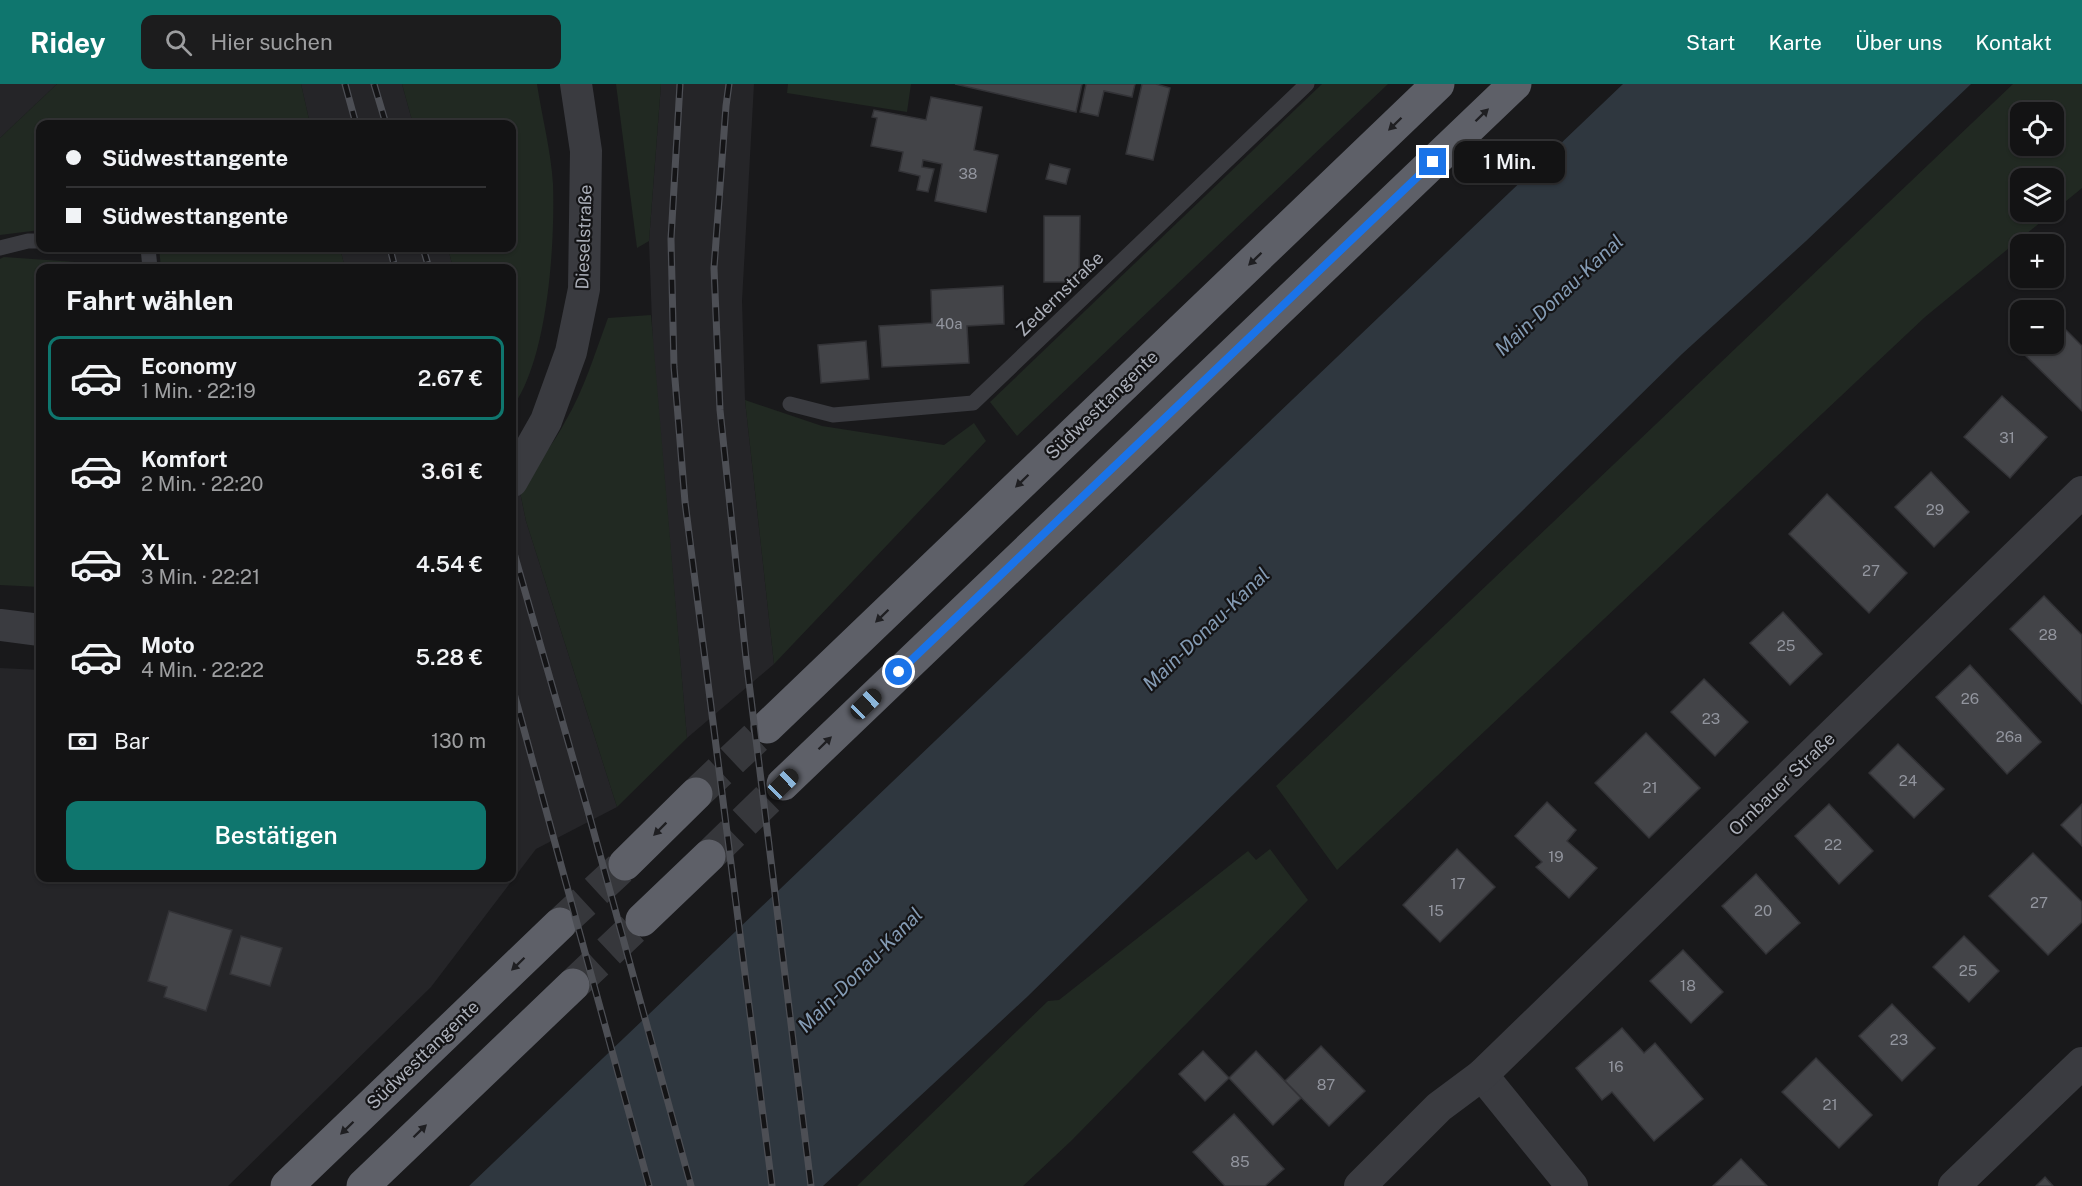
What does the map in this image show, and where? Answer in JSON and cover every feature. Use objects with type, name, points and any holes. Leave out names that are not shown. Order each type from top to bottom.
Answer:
[{"type":"highway","name":"Südwesttangente","points":[[767,726],[1438,84]]},
{"type":"highway","points":[[783,784],[1515,84]]},
{"type":"highway","points":[[625,864],[696,794]]},
{"type":"highway","points":[[642,920],[709,856]]},
{"type":"highway","name":"Südwesttangente","points":[[287,1186],[560,924]]},
{"type":"highway","points":[[363,1186],[573,985]]},
{"type":"street","name":"Dieselstraße","points":[[516,474],[546,421],[571,352],[584,289],[586,151],[576,84]]},
{"type":"street","name":"Ornbauer Straße","points":[[1360,1186],[1438,1107],[1482,1075],[2082,492]]},
{"type":"street","points":[[0,625],[36,630]]},
{"type":"street","points":[[1954,1186],[2082,1063]]},
{"type":"street","points":[[1482,1075],[1572,1186]]},
{"type":"lane","name":"Zedernstraße","points":[[790,404],[833,415],[974,403],[1307,84]]},
{"type":"lane","points":[[0,248],[36,241]]},
{"type":"shaded area","points":[[0,84],[57,84],[0,138]]},
{"type":"shaded area","points":[[57,84],[301,84],[309,120],[36,120],[36,230],[0,235],[0,138]]},
{"type":"shaded area","points":[[301,84],[402,84],[412,120],[309,120]]},
{"type":"shaded area","points":[[402,84],[537,84],[553,184],[550,269],[547,300],[534,361],[516,401],[516,264],[452,264],[449,252],[516,252],[516,120],[412,120]]},
{"type":"shaded area","points":[[616,84],[661,84],[649,241],[637,248]]},
{"type":"shaded area","points":[[661,84],[754,84],[742,301],[745,400],[774,664],[687,738],[653,349],[649,241]]},
{"type":"shaded area","points":[[788,84],[911,84],[907,112],[787,93]]},
{"type":"shaded area","points":[[1322,84],[1388,84],[1017,436],[990,402]]},
{"type":"shaded area","points":[[2013,84],[2082,84],[2082,188],[2064,203],[2064,168],[2010,168],[2010,222],[2041,222],[2026,234],[2010,234],[2010,247],[1925,317],[1337,870],[1276,786]]},
{"type":"shaded area","points":[[159,252],[341,252],[344,264],[161,264]]},
{"type":"shaded area","points":[[341,252],[449,252],[452,264],[344,264]]},
{"type":"shaded area","points":[[4,257],[104,264],[36,264],[36,587],[0,585],[0,259]]},
{"type":"shaded area","points":[[651,315],[687,738],[617,807],[526,521],[519,487],[549,447],[572,410],[608,318]]},
{"type":"shaded area","points":[[745,400],[822,426],[944,445],[974,423],[986,441],[774,664]]},
{"type":"shaded area","points":[[516,478],[526,521],[617,807],[536,849],[516,875]]},
{"type":"shaded area","points":[[0,668],[36,670],[36,882],[511,882],[431,987],[228,1186],[0,1186]]},
{"type":"shaded area","points":[[1270,849],[1308,900],[1071,1141],[1023,1186],[857,1186],[1048,1001],[1059,1000],[1248,851],[1256,860]]},
{"type":"water","name":"Main-Donau-Kanal","points":[[1623,84],[1971,84],[1806,241],[1682,354],[1027,997],[823,1186],[469,1186]]},
{"type":"building","points":[[955,84],[1082,84],[1076,112]]},
{"type":"building","points":[[1086,84],[1135,84],[1132,97],[1104,91],[1098,116],[1080,112]]},
{"type":"building","points":[[1142,84],[1156,84],[1170,88],[1153,160],[1126,154]]},
{"type":"building","points":[[931,97],[982,107],[974,150],[998,155],[986,212],[935,201],[942,164],[923,160],[922,167],[934,169],[928,192],[917,190],[920,176],[899,171],[903,152],[871,146],[877,118],[872,117],[874,110],[926,120]]},
{"type":"building","points":[[1050,164],[1070,169],[1066,184],[1046,179]]},
{"type":"building","points":[[1044,216],[1080,216],[1079,282],[1044,282]]},
{"type":"building","points":[[1003,286],[1004,324],[967,326],[969,363],[882,367],[879,326],[932,323],[931,290]]},
{"type":"building","points":[[2064,328],[2082,346],[2082,411],[2025,355],[2064,354]]},
{"type":"building","points":[[866,341],[869,379],[821,383],[818,345]]},
{"type":"building","points":[[2002,396],[2047,437],[2010,478],[1964,437]]},
{"type":"building","points":[[1931,472],[1969,512],[1934,547],[1895,507]]},
{"type":"building","points":[[1827,494],[1907,573],[1869,613],[1789,534]]},
{"type":"building","points":[[2044,596],[2082,635],[2082,704],[2010,629]]},
{"type":"building","points":[[1783,612],[1822,654],[1790,685],[1750,643]]},
{"type":"building","points":[[1970,665],[2041,742],[2007,774],[1936,697]]},
{"type":"building","points":[[1704,679],[1748,722],[1715,756],[1671,712]]},
{"type":"building","points":[[1646,733],[1700,788],[1649,838],[1595,783]]},
{"type":"building","points":[[1898,744],[1944,789],[1914,818],[1869,773]]},
{"type":"building","points":[[1547,802],[1576,830],[1567,841],[1597,868],[1569,898],[1536,867],[1542,862],[1515,836]]},
{"type":"building","points":[[1829,804],[1873,851],[1839,884],[1795,836]]},
{"type":"building","points":[[2082,804],[2082,846],[2061,825]]},
{"type":"building","points":[[1457,849],[1495,887],[1440,942],[1403,905]]},
{"type":"building","points":[[2033,853],[2082,902],[2082,922],[2048,955],[1989,896]]},
{"type":"building","points":[[1756,874],[1800,923],[1766,954],[1722,906]]},
{"type":"building","points":[[169,911],[232,930],[206,1011],[164,997],[167,987],[148,981]]},
{"type":"building","points":[[241,936],[282,948],[270,986],[230,974]]},
{"type":"building","points":[[1964,936],[1999,971],[1969,1002],[1933,967]]},
{"type":"building","points":[[1683,950],[1723,992],[1691,1023],[1650,981]]},
{"type":"building","points":[[1892,1004],[1935,1048],[1902,1081],[1859,1036]]},
{"type":"building","points":[[1622,1028],[1644,1053],[1655,1043],[1703,1099],[1654,1141],[1612,1092],[1602,1100],[1576,1068]]},
{"type":"building","points":[[1321,1046],[1365,1091],[1329,1126],[1285,1081]]},
{"type":"building","points":[[1203,1051],[1229,1078],[1205,1101],[1179,1074]]},
{"type":"building","points":[[1256,1051],[1301,1098],[1273,1125],[1229,1078]]},
{"type":"building","points":[[1816,1058],[1872,1115],[1839,1148],[1782,1092]]},
{"type":"building","points":[[1234,1114],[1284,1169],[1265,1186],[1225,1186],[1193,1152]]},
{"type":"building","points":[[1741,1159],[1767,1186],[1713,1186]]},
{"type":"building","points":[[2045,1177],[2053,1186],[2036,1186]]},
{"type":"tunnel","points":[[696,794],[767,727]]},
{"type":"tunnel","points":[[709,856],[783,784]]},
{"type":"tunnel","points":[[560,924],[625,864]]},
{"type":"tunnel","points":[[573,985],[642,920]]},
{"type":"railway","points":[[345,84],[355,120]]},
{"type":"railway","points":[[374,84],[385,120]]},
{"type":"railway","points":[[680,84],[671,239],[674,367],[685,502],[772,1186]]},
{"type":"railway","points":[[729,84],[714,268],[720,410],[746,658],[811,1186]]},
{"type":"railway","points":[[391,252],[394,264]]},
{"type":"railway","points":[[424,252],[428,264]]},
{"type":"railway","points":[[516,560],[691,1186]]},
{"type":"railway","points":[[516,701],[649,1186]]},
{"type":"route","points":[[899,672],[1433,162]]}]
